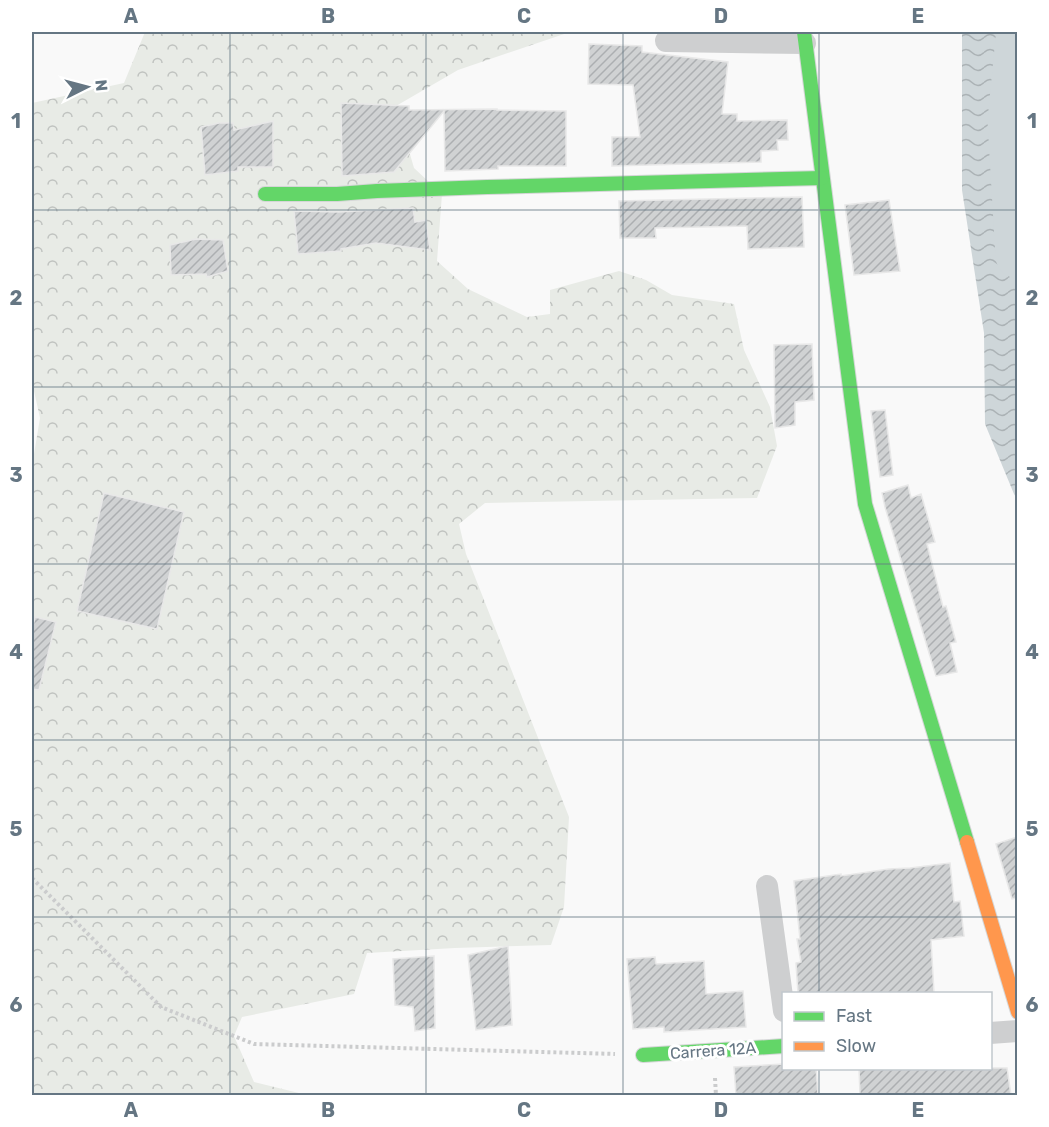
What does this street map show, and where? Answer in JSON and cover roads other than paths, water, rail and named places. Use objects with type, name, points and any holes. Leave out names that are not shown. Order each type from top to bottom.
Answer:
[{"type":"street","points":[[666,41],[804,37],[865,504],[1017,1012]]},
{"type":"street","points":[[265,194],[337,194],[487,187],[822,178]]},
{"type":"street","points":[[767,886],[782,1003]]},
{"type":"street","points":[[992,1033],[1017,1031]]},
{"type":"street","name":"Carrera 12A","points":[[643,1055],[782,1046]]},
{"type":"water","points":[[962,32],[1017,32],[1010,121],[1018,127],[1017,499],[985,424],[984,333],[962,190]]},
{"type":"waterway","points":[[1018,39],[1010,121],[1018,256]]}]
